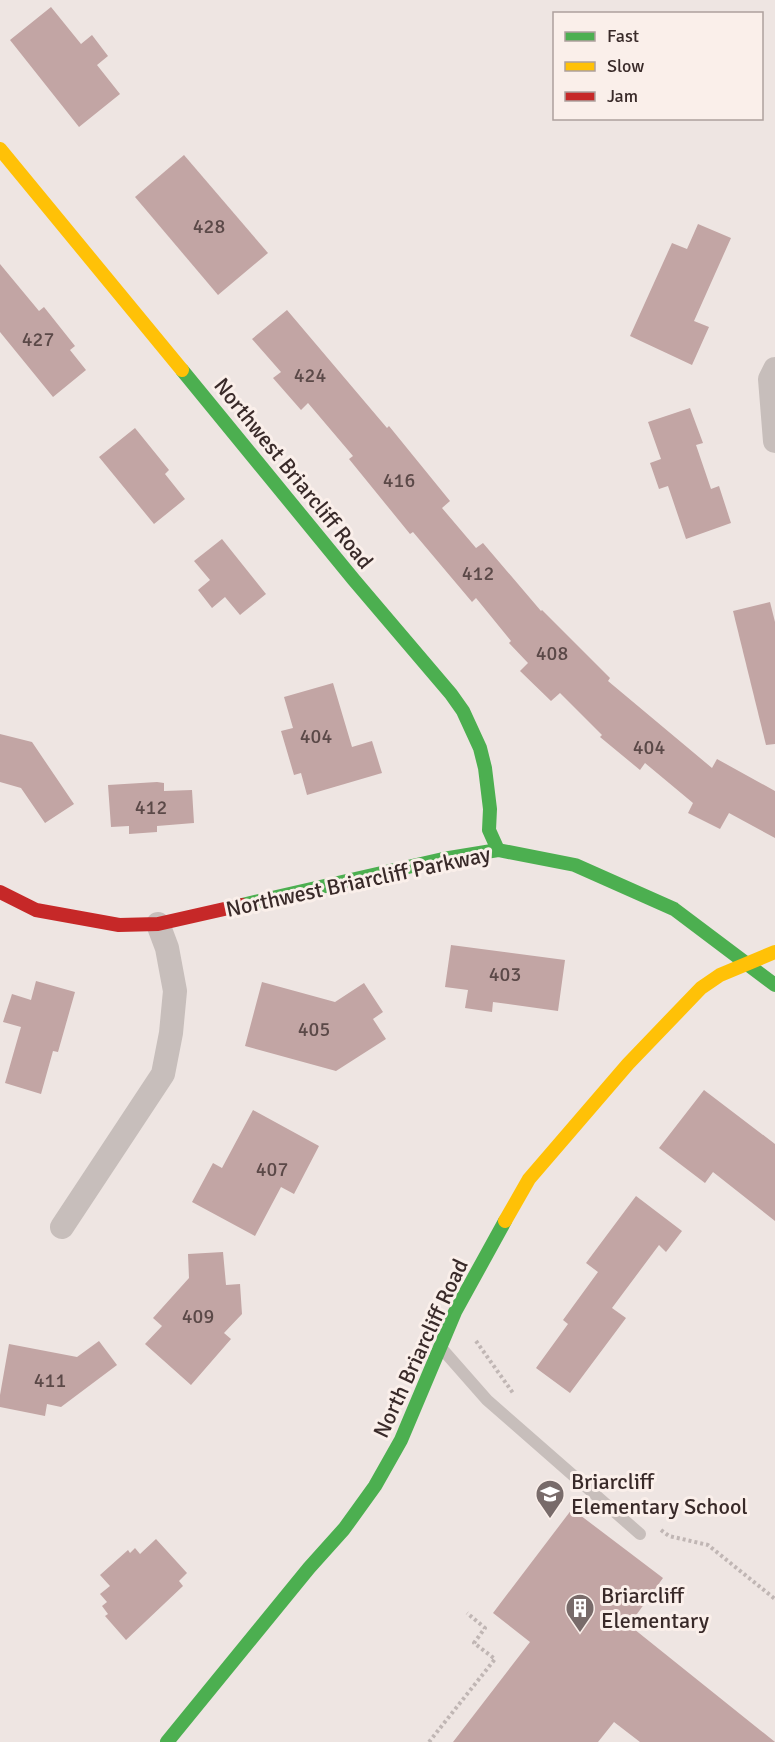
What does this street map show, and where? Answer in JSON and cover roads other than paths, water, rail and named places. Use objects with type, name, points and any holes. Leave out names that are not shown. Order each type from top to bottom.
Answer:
[{"type":"street","name":"Northwest Briarcliff Road","points":[[0,148],[347,571],[451,694],[463,711],[480,748],[490,809],[489,830],[498,850]]},
{"type":"street","points":[[775,369],[770,379],[775,441]]},
{"type":"street","name":"Northwest Briarcliff Parkway","points":[[0,892],[36,910],[119,925],[158,924],[443,859],[498,850],[575,865],[674,909],[775,985]]},
{"type":"street","points":[[62,1227],[163,1074],[171,1033],[175,991],[167,948],[158,924]]},
{"type":"street","name":"North Briarcliff Road","points":[[167,1742],[309,1568],[344,1529],[375,1486],[401,1440],[455,1312],[529,1179],[628,1064],[701,988],[720,975],[775,952]]},
{"type":"lane","points":[[440,1347],[488,1400],[640,1534]]},
{"type":"place","name":"Briarcliff Elementary School","points":[[550,1520]]},
{"type":"place","name":"Briarcliff Elementary","points":[[580,1634]]}]
